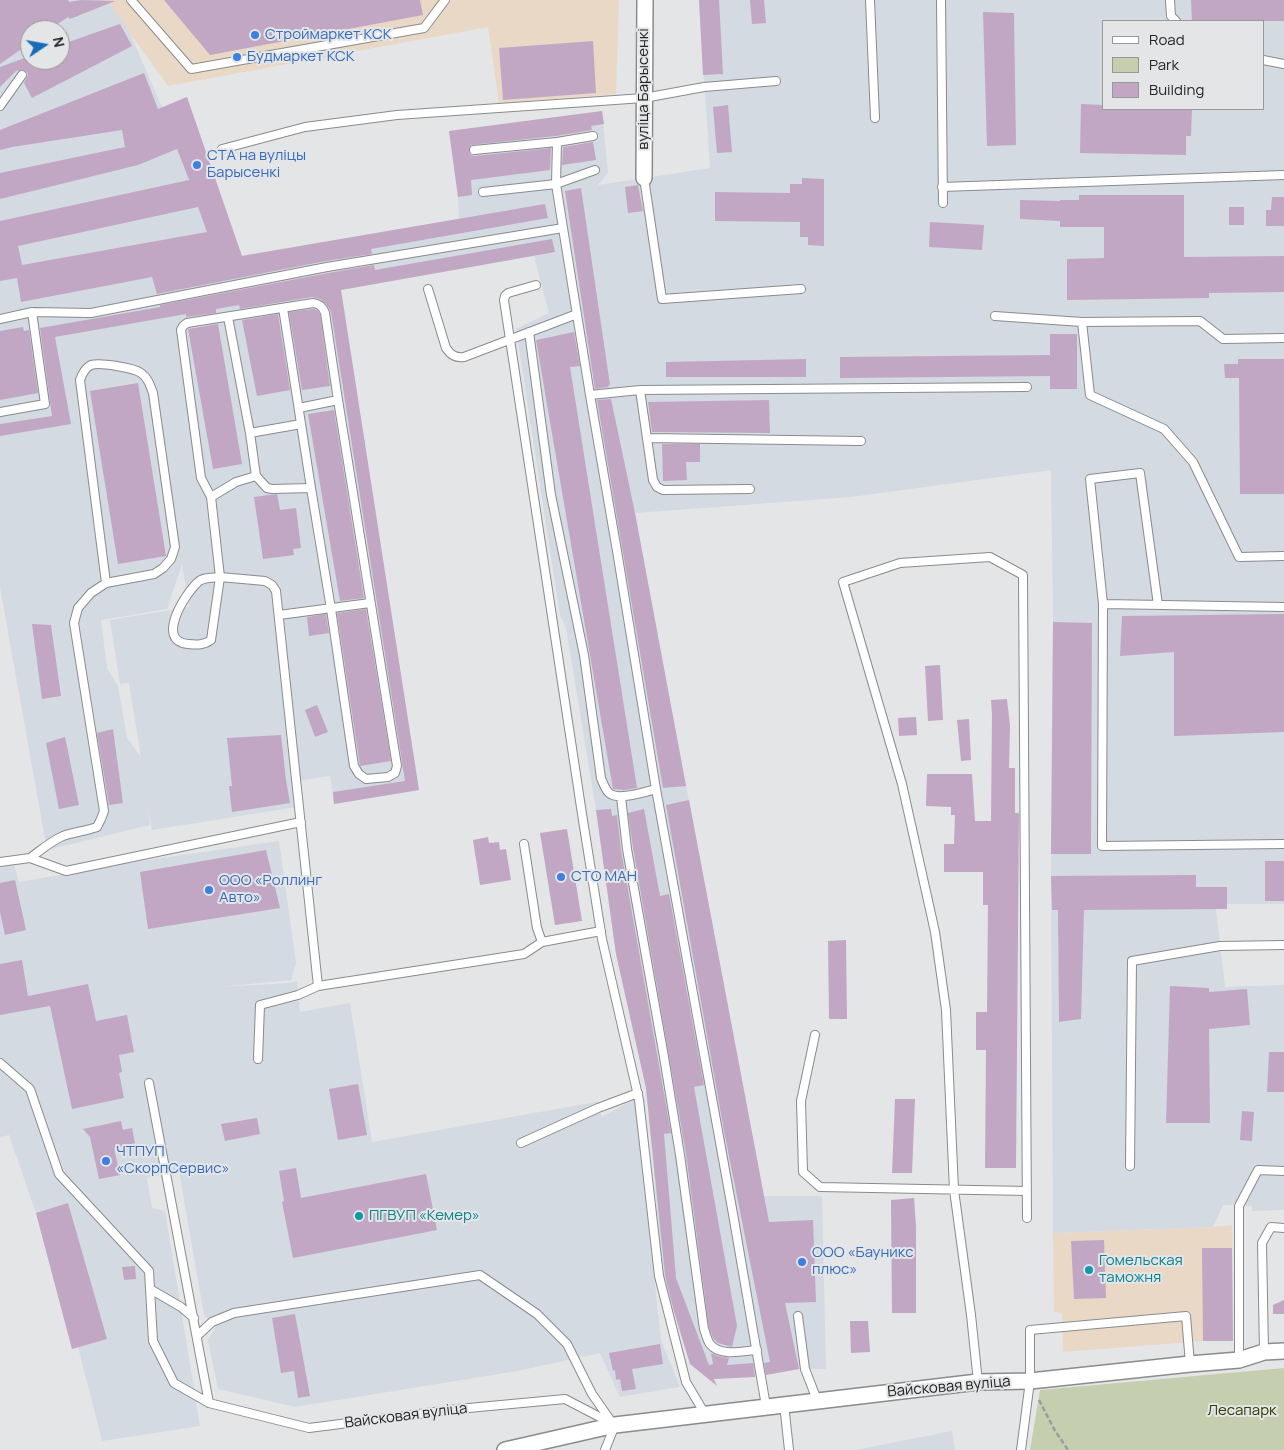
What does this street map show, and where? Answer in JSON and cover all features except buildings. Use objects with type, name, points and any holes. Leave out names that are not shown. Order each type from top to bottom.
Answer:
[{"type":"street","name":"вуліца Барысенкі","points":[[644,0],[644,178]]},
{"type":"street","name":"Вайсковая вуліца","points":[[505,1450],[614,1425],[978,1382],[1030,1381],[1239,1360],[1264,1352],[1284,1351]]},
{"type":"lane","points":[[131,0],[191,69],[424,28],[445,0]]},
{"type":"lane","points":[[870,0],[875,118]]},
{"type":"lane","points":[[941,0],[943,203]]},
{"type":"lane","points":[[1170,0],[1171,16],[1175,20]]},
{"type":"lane","points":[[1264,60],[1284,64]]},
{"type":"lane","points":[[0,106],[22,76]]},
{"type":"lane","points":[[222,149],[304,127],[397,115],[644,98],[704,87],[776,81]]},
{"type":"lane","points":[[474,150],[557,142],[593,136]]},
{"type":"lane","points":[[557,142],[556,184],[590,395],[656,789],[766,1406]]},
{"type":"lane","points":[[483,192],[556,184],[595,170]]},
{"type":"lane","points":[[942,187],[1284,175]]},
{"type":"lane","points":[[644,178],[662,299],[800,289]]},
{"type":"lane","points":[[0,319],[32,312],[92,313],[326,267],[563,228]]},
{"type":"lane","points":[[536,285],[508,293],[504,300],[601,931],[638,1093],[659,1276],[686,1382],[705,1414]]},
{"type":"lane","points":[[428,289],[446,348],[450,354],[457,358],[577,314]]},
{"type":"lane","points":[[283,308],[354,766],[359,774],[366,779],[388,777],[396,773],[397,766],[325,313],[323,307],[318,303],[313,303],[187,323],[180,330],[201,478],[211,497],[220,577],[211,640],[196,645],[181,644],[174,638],[172,630],[174,619],[185,599],[198,581],[203,579],[220,577],[265,581],[272,585],[276,592],[318,986]]},
{"type":"lane","points":[[0,412],[45,404],[32,312]]},
{"type":"lane","points":[[995,316],[1082,322],[1200,320],[1223,339],[1284,338]]},
{"type":"lane","points":[[228,317],[250,432],[256,476],[267,488],[311,488]]},
{"type":"lane","points":[[1082,322],[1090,396],[1164,429],[1193,462],[1239,557],[1284,556]]},
{"type":"lane","points":[[529,332],[551,495],[584,655],[601,778],[604,787],[613,796],[621,797],[656,789]]},
{"type":"lane","points":[[0,862],[30,858],[61,837],[97,827],[101,820],[104,811],[74,623],[78,608],[91,593],[106,583],[154,574],[163,568],[171,558],[175,547],[153,393],[148,380],[136,370],[99,364],[90,366],[82,373],[80,380],[106,583]]},
{"type":"lane","points":[[590,395],[640,390],[1027,387]]},
{"type":"lane","points":[[640,390],[653,480],[657,486],[663,490],[750,489]]},
{"type":"lane","points":[[299,408],[338,400]]},
{"type":"lane","points":[[250,432],[301,424]]},
{"type":"lane","points":[[647,438],[861,442]]},
{"type":"lane","points":[[1158,605],[1140,473],[1090,479],[1104,604],[1102,846],[1284,844]]},
{"type":"lane","points":[[211,497],[236,482],[256,476]]},
{"type":"lane","points":[[978,1382],[954,1190],[946,1010],[935,932],[902,784],[843,582],[900,563],[990,557],[1023,575],[1027,1218]]},
{"type":"lane","points":[[279,615],[370,603]]},
{"type":"lane","points":[[1104,604],[1284,607]]},
{"type":"lane","points":[[621,797],[627,849],[680,1155],[704,1329],[709,1343],[715,1349],[728,1352],[757,1350]]},
{"type":"lane","points":[[30,858],[66,871],[301,822]]},
{"type":"lane","points":[[524,844],[537,928],[542,942]]},
{"type":"lane","points":[[258,1059],[260,1005],[298,995],[318,986],[524,954],[542,942],[601,931]]},
{"type":"lane","points":[[1130,1166],[1132,961],[1220,946],[1284,945]]},
{"type":"lane","points":[[815,1035],[802,1101],[803,1172],[820,1187],[1027,1191]]},
{"type":"lane","name":"Вайсковая вуліца","points":[[0,1063],[30,1089],[59,1174],[149,1271],[153,1341],[174,1383],[195,1396],[209,1403],[310,1428],[458,1409],[565,1399],[614,1425]]},
{"type":"lane","points":[[149,1083],[209,1403]]},
{"type":"lane","points":[[521,1143],[598,1108],[638,1093]]},
{"type":"lane","points":[[1239,1360],[1239,1206],[1258,1170],[1284,1171]]},
{"type":"lane","points":[[1264,1352],[1262,1243],[1271,1227],[1284,1228]]},
{"type":"lane","points":[[197,1336],[212,1322],[234,1313],[480,1274],[537,1314],[567,1344],[592,1394],[614,1425],[605,1450]]},
{"type":"lane","points":[[150,1289],[194,1318]]},
{"type":"lane","points":[[798,1316],[806,1369],[817,1400]]},
{"type":"lane","points":[[1021,1450],[1030,1381],[1030,1330],[1186,1316],[1190,1364]]},
{"type":"lane","points":[[784,1404],[789,1450]]},
{"type":"path","points":[[1030,1381],[1054,1429],[1068,1450]]},
{"type":"shaded area","points":[[0,0],[106,0],[128,29],[162,107],[215,253],[215,260],[459,219],[449,131],[602,111],[608,173],[598,185],[710,168],[699,0],[1284,0],[1284,904],[1227,904],[1227,909],[1216,909],[1225,987],[1284,985],[1284,1210],[1252,1211],[1252,1206],[1223,1205],[1213,1227],[1053,1233],[1051,876],[1053,622],[1051,470],[851,497],[635,513],[763,1196],[822,1196],[826,1369],[799,1369],[753,1377],[690,1364],[663,1277],[646,1088],[616,954],[596,810],[566,628],[560,615],[516,329],[549,313],[534,256],[341,290],[419,790],[334,804],[330,776],[297,781],[297,807],[152,830],[148,808],[150,825],[47,850],[0,587]],"holes":[[[182,564],[189,607],[110,620],[120,684],[129,683],[141,757],[127,738],[118,686],[107,668],[101,620],[167,609]]]},
{"type":"shaded area","name":"Будмаркет КСК","points":[[106,0],[619,0],[616,94],[499,103],[488,27],[168,86]]},
{"type":"shaded area","points":[[279,841],[296,963],[291,980],[218,987],[297,981],[300,1012],[350,1003],[372,1142],[596,1102],[602,1117],[635,1099],[661,1340],[680,1387],[620,1397],[600,1353],[517,1371],[295,1407],[218,1389],[208,1340],[216,1326],[204,1315],[179,1171],[147,1178],[152,1208],[165,1211],[200,1426],[102,1441],[78,1347],[72,1349],[36,1213],[9,1135],[0,1137],[0,868],[14,865],[19,882],[135,862]]},
{"type":"shaded area","points":[[1232,1225],[1233,1341],[1203,1341],[1063,1352],[1062,1313],[1054,1312],[1053,1233]]},
{"type":"shaded area","points":[[952,1431],[955,1450],[856,1450]]},
{"type":"green space","name":"Лесапарк","points":[[1284,1368],[1284,1450],[1030,1450],[1040,1390]]},
{"type":"place","name":"Строймаркет КСК","points":[[255,35]]},
{"type":"place","name":"Будмаркет КСК","points":[[237,57]]},
{"type":"place","name":"СТА на вуліцы Барысенкі","points":[[197,165]]},
{"type":"place","name":"СТО МАН","points":[[561,877]]},
{"type":"place","name":"ООО «Роллинг Авто»","points":[[209,890]]},
{"type":"place","name":"ЧТПУП «СкорпСервис»","points":[[106,1161]]},
{"type":"place","name":"ПГВУП «Кемер»","points":[[359,1216]]},
{"type":"place","name":"ООО «Бауникс плюс»","points":[[802,1262]]},
{"type":"place","name":"Гомельская таможня","points":[[1089,1270]]}]
